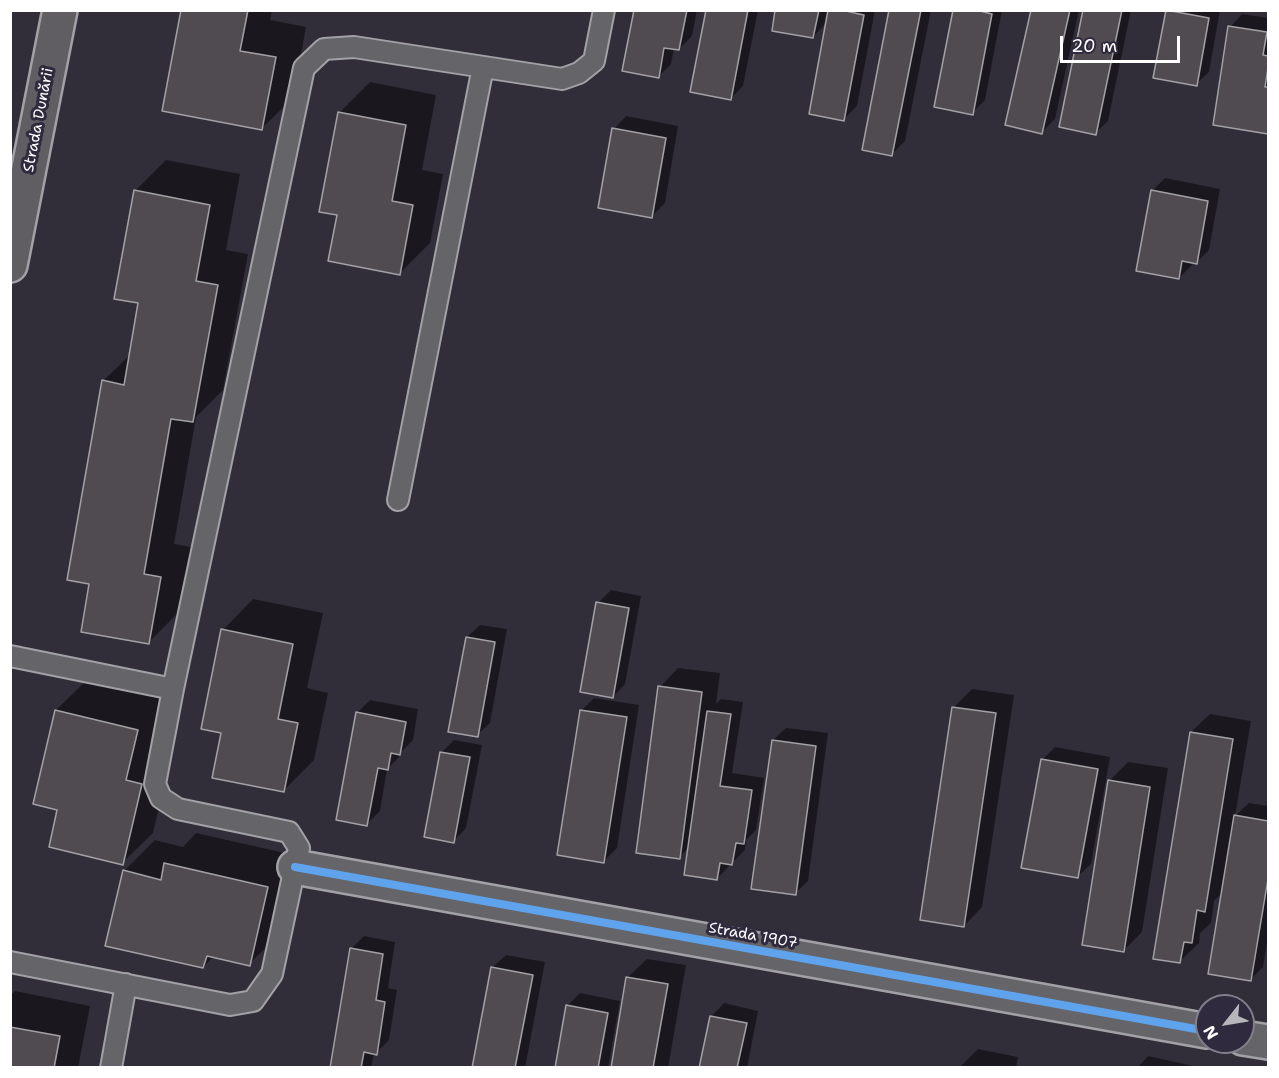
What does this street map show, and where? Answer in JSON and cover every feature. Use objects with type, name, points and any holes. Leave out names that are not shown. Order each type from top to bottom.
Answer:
[{"type":"main road","name":"Strada Dunării","points":[[10,265],[60,10]]},
{"type":"street","name":"Strada 1907","points":[[295,867],[1195,1029]]},
{"type":"lane","points":[[10,962],[230,1005],[253,1001],[272,974],[299,848],[289,832],[178,809],[161,798],[155,784],[304,68],[324,49],[354,47],[562,79],[579,73],[594,61],[604,10]]},
{"type":"lane","points":[[398,500],[483,67]]},
{"type":"lane","points":[[10,656],[173,689]]},
{"type":"lane","points":[[111,1068],[126,984]]},
{"type":"building","points":[[181,10],[248,10],[240,51],[276,57],[262,130],[162,111]]},
{"type":"building","points":[[634,10],[687,10],[679,50],[664,48],[659,78],[622,71]]},
{"type":"building","points":[[706,10],[748,10],[731,100],[690,92]]},
{"type":"building","points":[[775,10],[819,10],[813,38],[772,31]]},
{"type":"building","points":[[828,10],[864,15],[844,121],[809,114]]},
{"type":"building","points":[[889,10],[921,10],[892,156],[862,150]]},
{"type":"building","points":[[953,10],[976,10],[992,14],[973,115],[934,107]]},
{"type":"building","points":[[1031,10],[1070,10],[1042,134],[1005,125]]},
{"type":"building","points":[[1083,10],[1122,10],[1096,135],[1059,127]]},
{"type":"building","points":[[1166,10],[1209,18],[1197,86],[1153,78]]},
{"type":"building","points":[[1228,26],[1267,32],[1263,55],[1268,56],[1265,87],[1268,87],[1268,134],[1213,125]]},
{"type":"building","points":[[338,112],[406,125],[392,201],[413,205],[400,275],[328,261],[337,215],[319,212]]},
{"type":"building","points":[[612,128],[666,138],[652,218],[598,208]]},
{"type":"building","points":[[134,190],[210,205],[196,281],[218,285],[193,422],[171,419],[144,574],[161,577],[149,644],[81,632],[89,584],[67,580],[102,380],[124,385],[138,303],[114,299]]},
{"type":"building","points":[[1151,190],[1208,201],[1197,264],[1182,261],[1179,279],[1136,271]]},
{"type":"building","points":[[596,602],[629,608],[613,698],[580,692]]},
{"type":"building","points":[[221,629],[293,644],[278,719],[298,723],[284,792],[212,778],[221,733],[201,729]]},
{"type":"building","points":[[466,637],[495,642],[478,737],[448,732]]},
{"type":"building","points":[[658,686],[702,692],[680,859],[636,853]]},
{"type":"building","points":[[952,707],[996,713],[964,927],[920,920]]},
{"type":"building","points":[[55,710],[138,730],[126,780],[142,784],[123,865],[49,847],[57,810],[33,804]]},
{"type":"building","points":[[580,710],[627,717],[604,863],[557,855]]},
{"type":"building","points":[[707,711],[731,714],[720,786],[752,790],[744,844],[736,843],[732,865],[720,863],[717,880],[684,875]]},
{"type":"building","points":[[356,712],[406,722],[400,755],[391,753],[388,770],[378,768],[367,826],[336,820]]},
{"type":"building","points":[[1190,732],[1233,739],[1205,912],[1197,910],[1192,943],[1184,942],[1180,963],[1153,959]]},
{"type":"building","points":[[772,740],[816,746],[796,895],[751,889]]},
{"type":"building","points":[[440,752],[470,757],[454,843],[424,837]]},
{"type":"building","points":[[1041,759],[1098,769],[1078,878],[1021,868]]},
{"type":"building","points":[[1108,780],[1150,787],[1124,952],[1082,945]]},
{"type":"building","points":[[1234,815],[1268,821],[1268,879],[1251,981],[1208,974]]},
{"type":"building","points":[[164,863],[268,887],[250,966],[207,956],[203,968],[105,946],[123,870],[161,880]]},
{"type":"building","points":[[350,948],[383,954],[376,1000],[385,1002],[377,1055],[364,1052],[361,1068],[330,1068]]},
{"type":"building","points":[[491,967],[533,975],[515,1068],[472,1068]]},
{"type":"building","points":[[626,977],[668,984],[653,1068],[611,1068]]},
{"type":"building","points":[[566,1005],[608,1013],[598,1068],[555,1068]]},
{"type":"building","points":[[710,1016],[747,1023],[737,1068],[699,1068]]},
{"type":"building","points":[[10,1027],[60,1036],[54,1068],[10,1068]]},
{"type":"cycle path","points":[[295,867],[1195,1029]]}]
